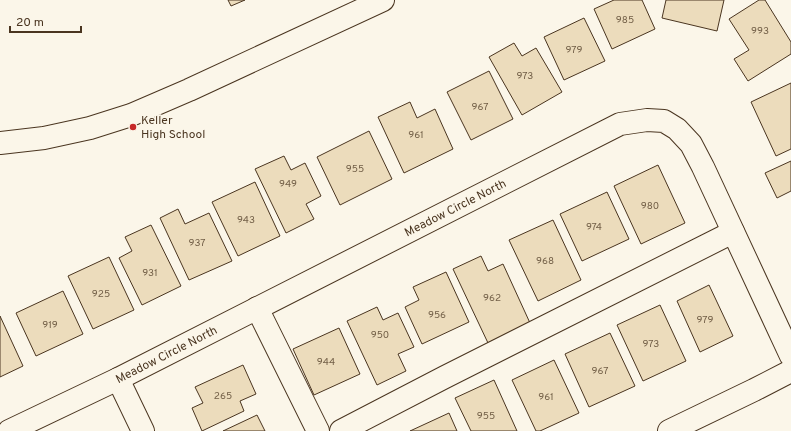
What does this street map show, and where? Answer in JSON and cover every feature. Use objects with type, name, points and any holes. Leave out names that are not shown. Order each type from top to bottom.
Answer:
[{"type":"street","points":[[0,143],[44,138],[90,128],[131,115],[189,90],[383,0]]},
{"type":"street","name":"Meadow Circle North","points":[[9,431],[118,379],[620,124],[647,120],[664,121],[677,129],[691,144],[791,356]]},
{"type":"street","points":[[341,431],[733,232]]},
{"type":"street","points":[[257,308],[318,431]]},
{"type":"street","points":[[669,431],[791,371]]},
{"type":"street","points":[[118,379],[143,431]]},
{"type":"building","points":[[228,0],[245,0],[231,6]]},
{"type":"building","points":[[614,0],[642,0],[655,29],[612,49],[594,9]]},
{"type":"building","points":[[666,0],[724,0],[717,31],[662,18]]},
{"type":"building","points":[[759,0],[765,0],[791,42],[791,54],[748,81],[734,59],[749,50],[729,19]]},
{"type":"building","points":[[584,18],[605,61],[564,80],[544,37]]},
{"type":"building","points":[[514,43],[522,56],[536,48],[562,92],[522,115],[489,57]]},
{"type":"building","points":[[489,71],[513,119],[471,140],[447,92]]},
{"type":"building","points":[[791,83],[791,149],[776,156],[751,102]]},
{"type":"building","points":[[410,102],[417,118],[435,109],[453,149],[404,173],[378,117]]},
{"type":"building","points":[[369,131],[392,179],[340,205],[317,157]]},
{"type":"building","points":[[284,156],[291,170],[305,163],[321,196],[306,204],[314,219],[286,233],[255,169]]},
{"type":"building","points":[[791,161],[791,191],[777,198],[765,173]]},
{"type":"building","points":[[658,165],[685,223],[641,244],[614,186]]},
{"type":"building","points":[[255,182],[280,236],[238,256],[212,202]]},
{"type":"building","points":[[607,192],[629,239],[582,261],[560,214]]},
{"type":"building","points":[[178,209],[185,224],[209,213],[232,261],[189,280],[160,218]]},
{"type":"building","points":[[553,220],[581,280],[538,301],[509,240]]},
{"type":"building","points":[[151,225],[181,286],[142,305],[119,258],[132,251],[125,237]]},
{"type":"building","points":[[481,256],[488,271],[503,264],[530,323],[488,343],[453,269]]},
{"type":"building","points":[[109,257],[134,310],[93,329],[68,276]]},
{"type":"building","points":[[446,272],[469,322],[422,344],[405,307],[419,300],[413,287]]},
{"type":"building","points":[[709,285],[733,336],[700,352],[677,301]]},
{"type":"building","points":[[63,291],[83,334],[36,356],[16,313]]},
{"type":"building","points":[[660,305],[686,361],[643,381],[617,325]]},
{"type":"building","points":[[377,307],[383,320],[398,313],[414,347],[398,354],[406,371],[377,385],[347,321]]},
{"type":"building","points":[[0,316],[23,366],[0,377]]},
{"type":"building","points":[[339,328],[360,374],[314,395],[293,349]]},
{"type":"building","points":[[610,333],[635,386],[589,407],[565,354]]},
{"type":"building","points":[[554,360],[579,413],[540,431],[536,431],[512,380]]},
{"type":"building","points":[[243,365],[256,394],[240,401],[244,411],[202,431],[192,408],[203,403],[195,387]]},
{"type":"building","points":[[494,380],[517,431],[471,431],[455,398]]},
{"type":"building","points":[[449,413],[457,431],[410,431]]},
{"type":"building","points":[[257,415],[265,431],[223,431]]},
{"type":"place","name":"Keller High School","points":[[133,127]]}]
